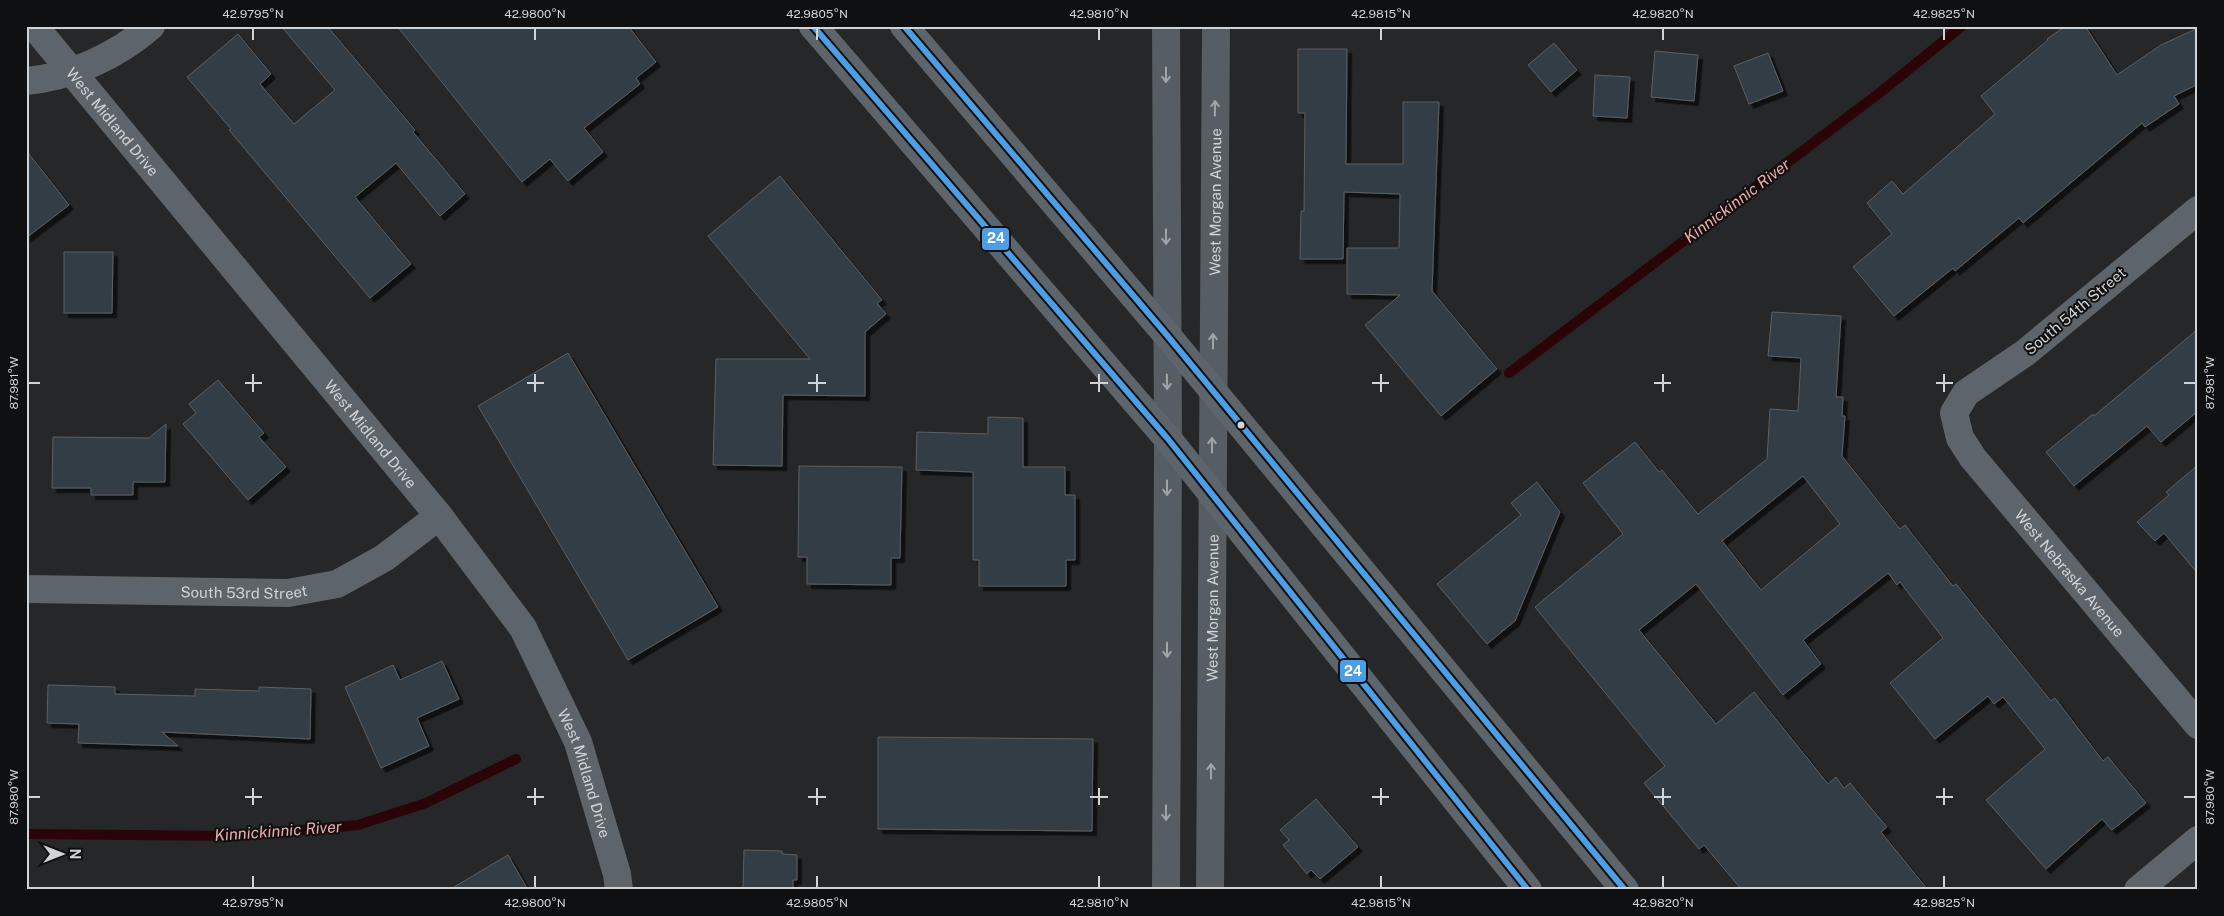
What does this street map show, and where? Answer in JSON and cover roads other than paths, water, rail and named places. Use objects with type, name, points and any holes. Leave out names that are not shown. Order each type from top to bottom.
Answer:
[{"type":"main road","points":[[813,26],[1168,439],[1528,890]]},
{"type":"main road","points":[[904,26],[1166,334],[1626,890]]},
{"type":"street","name":"West Midland Drive","points":[[34,26],[439,516],[523,628],[578,742],[620,890]]},
{"type":"street","points":[[26,81],[73,71],[112,53],[151,26]]},
{"type":"street","points":[[1166,26],[1168,439],[1166,890]]},
{"type":"street","name":"West Morgan Avenue","points":[[1210,890],[1216,26]]},
{"type":"street","name":"South 54th Street","points":[[1954,413],[1966,393],[2026,353],[2198,210]]},
{"type":"street","name":"West Nebraska Avenue","points":[[1954,413],[1960,438],[1973,458],[2198,726]]},
{"type":"street","name":"South 53rd Street","points":[[26,590],[288,593],[337,584],[384,558],[439,516]]},
{"type":"street","points":[[2138,890],[2198,840]]},
{"type":"waterway","name":"Kinnickinnic River","points":[[1509,373],[1882,91],[1962,26]]},
{"type":"waterway","name":"Kinnickinnic River","points":[[26,834],[235,836],[358,825],[426,803],[516,759]]}]
